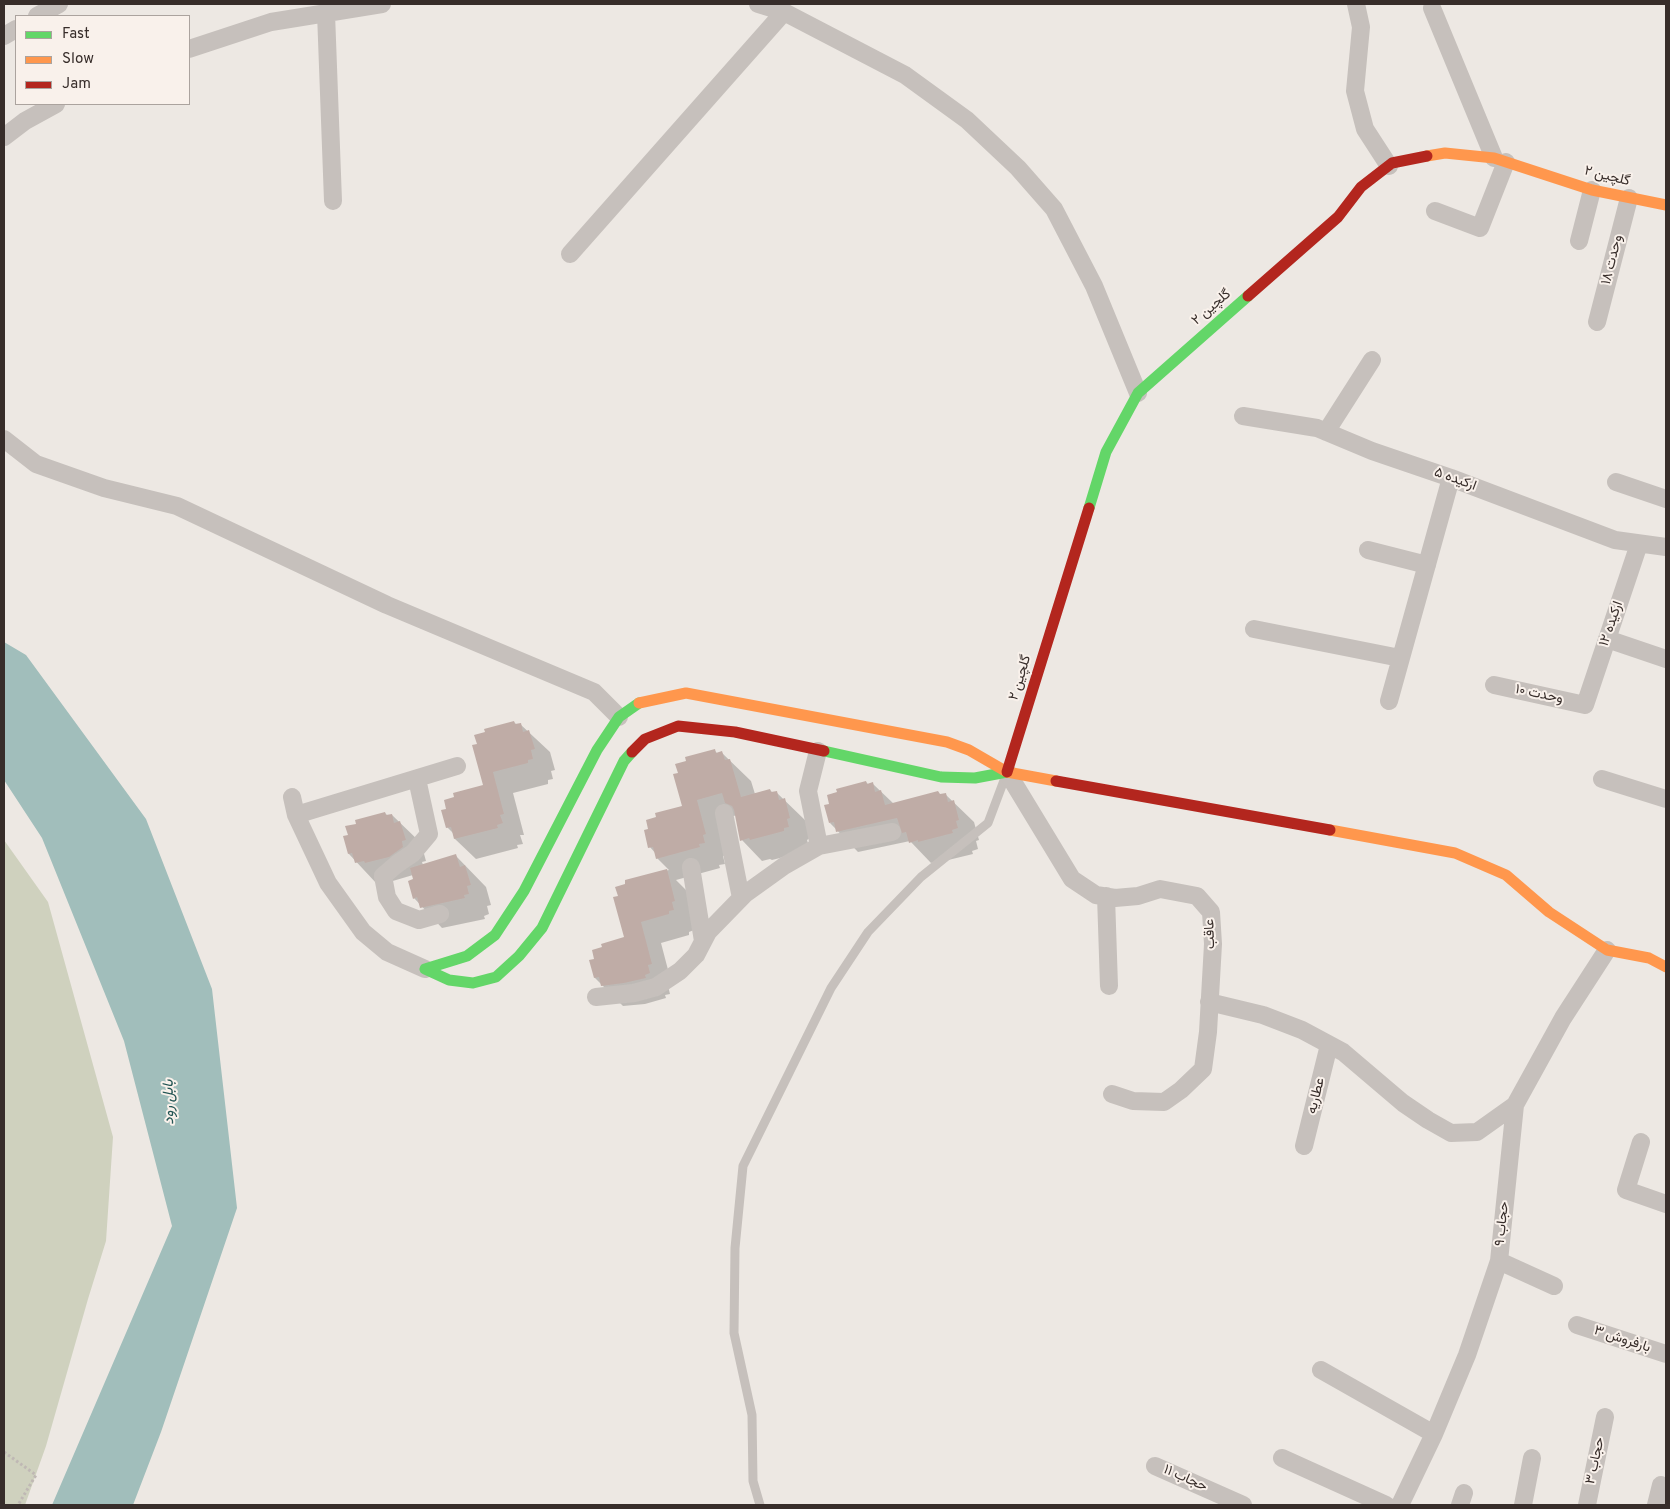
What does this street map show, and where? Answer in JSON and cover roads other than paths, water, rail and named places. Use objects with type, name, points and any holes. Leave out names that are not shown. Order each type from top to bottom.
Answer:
[{"type":"street","points":[[39,15],[59,4]]},
{"type":"street","points":[[190,49],[271,22],[382,4]]},
{"type":"street","points":[[758,4],[784,12],[905,75],[966,120],[1018,168],[1054,209],[1094,286],[1138,393]]},
{"type":"street","points":[[1356,4],[1361,27],[1355,91],[1365,129],[1389,166]]},
{"type":"street","points":[[1432,8],[1500,160],[1480,228],[1435,210]]},
{"type":"street","points":[[570,254],[784,12]]},
{"type":"street","points":[[326,13],[333,201]]},
{"type":"street","points":[[4,36],[15,29]]},
{"type":"street","points":[[4,137],[25,121],[54,105]]},
{"type":"street","name":"گلچین ۲","points":[[1007,772],[1106,452],[1138,393],[1338,217],[1361,187],[1392,163],[1445,153],[1500,160],[1592,190],[1666,205]]},
{"type":"street","points":[[1579,241],[1592,190]]},
{"type":"street","name":"وحدت ۱۸","points":[[1597,322],[1629,198]]},
{"type":"street","points":[[1326,432],[1372,360]]},
{"type":"street","name":"ارکیده ۵","points":[[1243,416],[1317,428],[1372,451],[1451,478],[1615,540],[1666,547]]},
{"type":"street","points":[[4,438],[36,464],[104,488],[177,506],[387,606],[594,692],[619,717]]},
{"type":"street","points":[[1389,701],[1451,478]]},
{"type":"street","points":[[1616,482],[1666,499]]},
{"type":"street","name":"ارکیده ۱۲","points":[[1585,705],[1639,544]]},
{"type":"street","points":[[1368,550],[1427,565]]},
{"type":"street","points":[[1254,629],[1400,658]]},
{"type":"street","points":[[1607,639],[1666,659]]},
{"type":"street","name":"وحدت ۱۰","points":[[1494,685],[1585,705]]},
{"type":"street","points":[[425,969],[467,956],[495,934],[524,891],[597,750],[619,717],[639,703],[686,693],[818,751],[941,777],[975,778],[1007,772]]},
{"type":"street","points":[[292,797],[296,815],[328,883],[363,932],[387,952],[449,980],[473,983],[496,977],[519,956],[542,928],[624,761],[645,739],[678,726],[740,718],[947,742],[970,750],[1007,772],[1455,853],[1506,875],[1549,912],[1608,950],[1649,958],[1666,967]]},
{"type":"street","points":[[818,751],[808,791],[819,846]]},
{"type":"street","points":[[296,815],[457,766]]},
{"type":"street","name":"عاقب","points":[[1007,772],[1072,879],[1096,894],[1115,898],[1138,896],[1160,889],[1197,896],[1211,912],[1213,944],[1208,1032],[1203,1069],[1181,1090],[1164,1102],[1133,1101],[1112,1094]]},
{"type":"street","points":[[417,779],[429,834],[413,853],[383,876],[387,896],[396,911],[419,920],[440,914]]},
{"type":"street","points":[[1602,779],[1666,799]]},
{"type":"street","points":[[724,813],[741,898]]},
{"type":"street","points":[[596,997],[634,993],[656,987],[680,971],[696,955],[708,932],[741,898],[784,866],[819,846],[892,832]]},
{"type":"street","points":[[691,867],[703,941]]},
{"type":"street","points":[[1106,896],[1109,986]]},
{"type":"street","name":"حجاب ۹","points":[[1400,1505],[1434,1434],[1467,1355],[1499,1261],[1515,1105],[1562,1018],[1608,950]]},
{"type":"street","points":[[1209,1002],[1263,1016],[1302,1030],[1343,1052],[1403,1104],[1451,1133],[1477,1132],[1515,1105]]},
{"type":"street","name":"عطاریه","points":[[1304,1146],[1330,1045]]},
{"type":"street","points":[[1641,1142],[1626,1190],[1666,1204]]},
{"type":"street","points":[[1499,1261],[1554,1286]]},
{"type":"street","name":"بارفروش ۳","points":[[1577,1325],[1666,1354]]},
{"type":"street","points":[[1321,1370],[1434,1434]]},
{"type":"street","name":"حجاب ۳","points":[[1587,1505],[1605,1417]]},
{"type":"street","points":[[1282,1458],[1386,1505]]},
{"type":"street","points":[[1524,1505],[1532,1458]]},
{"type":"street","name":"حجاب ۱۱","points":[[1155,1466],[1243,1505]]},
{"type":"street","points":[[1656,1505],[1661,1485]]},
{"type":"lane","points":[[760,1505],[753,1481],[752,1415],[734,1333],[735,1248],[742,1166],[831,988],[868,932],[915,884],[988,824],[1007,772]]},
{"type":"water","name":"بابل رود","points":[[4,642],[26,655],[146,819],[212,989],[237,1208],[161,1432],[133,1505],[52,1505],[172,1226],[124,1041],[42,838],[4,780]]}]
